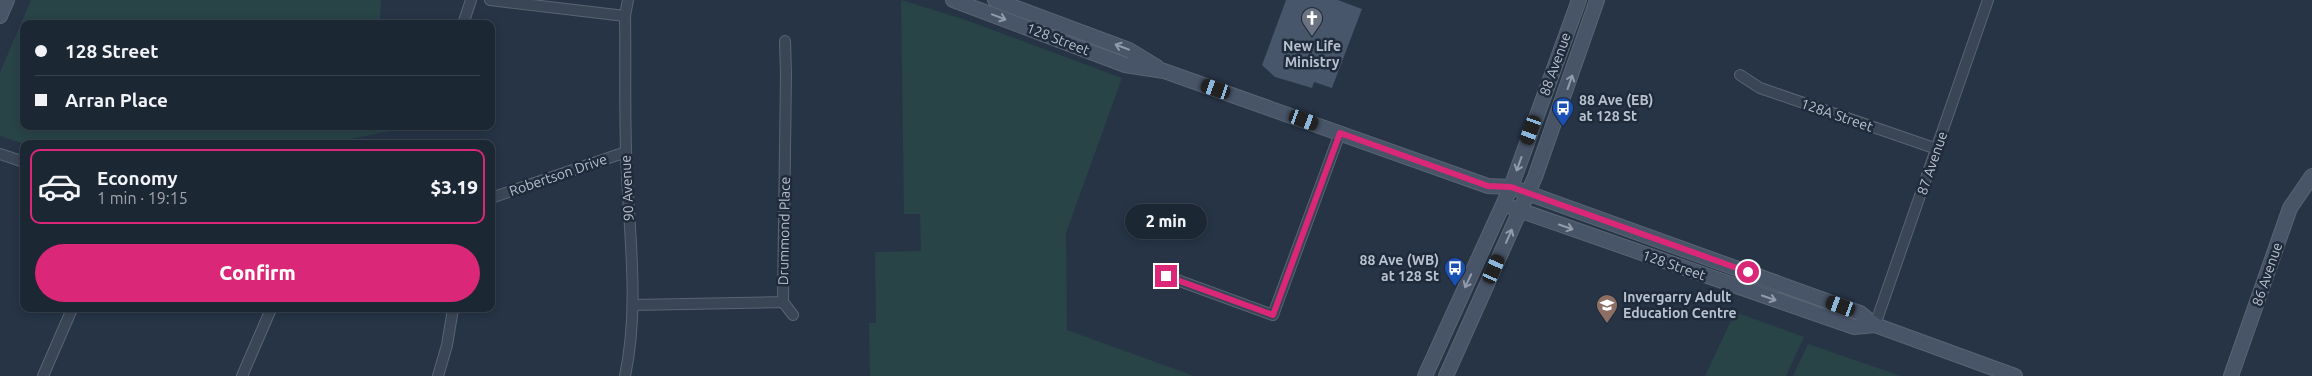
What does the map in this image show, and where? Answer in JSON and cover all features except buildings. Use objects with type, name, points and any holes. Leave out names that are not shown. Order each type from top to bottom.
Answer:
[{"type":"main road","points":[[0,16],[7,0]]},
{"type":"main road","name":"128 Street","points":[[953,0],[1125,65],[1164,71],[1488,186],[1511,187],[1528,193],[1860,313],[1875,325],[2015,376]]},
{"type":"main road","name":"128 Street","points":[[995,0],[1129,50],[1164,71]]},
{"type":"main road","name":"88 Avenue","points":[[1425,376],[1511,187],[1579,0]]},
{"type":"main road","name":"88 Avenue","points":[[1446,376],[1528,193],[1569,83],[1597,0]]},
{"type":"main road","name":"86 Avenue","points":[[2231,376],[2290,208],[2312,176]]},
{"type":"main road","points":[[1488,186],[1502,205]]},
{"type":"main road","name":"128 Street","points":[[1502,205],[1854,327],[1875,325]]},
{"type":"street","points":[[464,20],[471,0]]},
{"type":"street","points":[[490,0],[626,16]]},
{"type":"street","name":"90 Avenue","points":[[625,376],[630,350],[633,305],[626,152],[626,16],[628,0]]},
{"type":"street","name":"87 Avenue","points":[[1875,325],[1988,0]]},
{"type":"street","name":"Drummond Place","points":[[633,305],[783,302],[785,41]]},
{"type":"street","name":"128A Street","points":[[1740,75],[1760,88],[1937,149]]},
{"type":"street","points":[[1166,276],[1273,315],[1340,133]]},
{"type":"street","name":"Robertson Drive","points":[[495,197],[626,152]]},
{"type":"street","points":[[0,154],[20,161]]},
{"type":"street","points":[[783,302],[793,315]]},
{"type":"street","points":[[43,376],[71,312]]},
{"type":"street","points":[[242,376],[270,312]]},
{"type":"street","points":[[438,376],[447,345],[452,312]]},
{"type":"green space","points":[[31,0],[381,0],[380,20],[22,20]]},
{"type":"green space","points":[[901,0],[963,19],[1122,78],[1066,233],[1067,330],[1194,376],[870,376],[869,323],[876,323],[875,252],[921,251],[920,214],[904,214]]},
{"type":"green space","points":[[20,26],[20,130],[395,130],[345,140],[20,140],[20,143],[0,136],[0,72]]},
{"type":"green space","points":[[1735,312],[1804,337],[1786,376],[1705,376]]},
{"type":"green space","points":[[1808,344],[1901,376],[1793,376]]},
{"type":"place","name":"New Life Ministry","points":[[1312,37]]},
{"type":"place","name":"88 Ave (EB) at 128 St","points":[[1563,127]]},
{"type":"place","name":"88 Ave (WB) at 128 St","points":[[1455,287]]},
{"type":"place","name":"Invergarry Adult Education Centre","points":[[1607,324]]},
{"type":"route","points":[[1166,276],[1273,315],[1340,133],[1420,160],[1488,186],[1511,187],[1748,272]]}]
